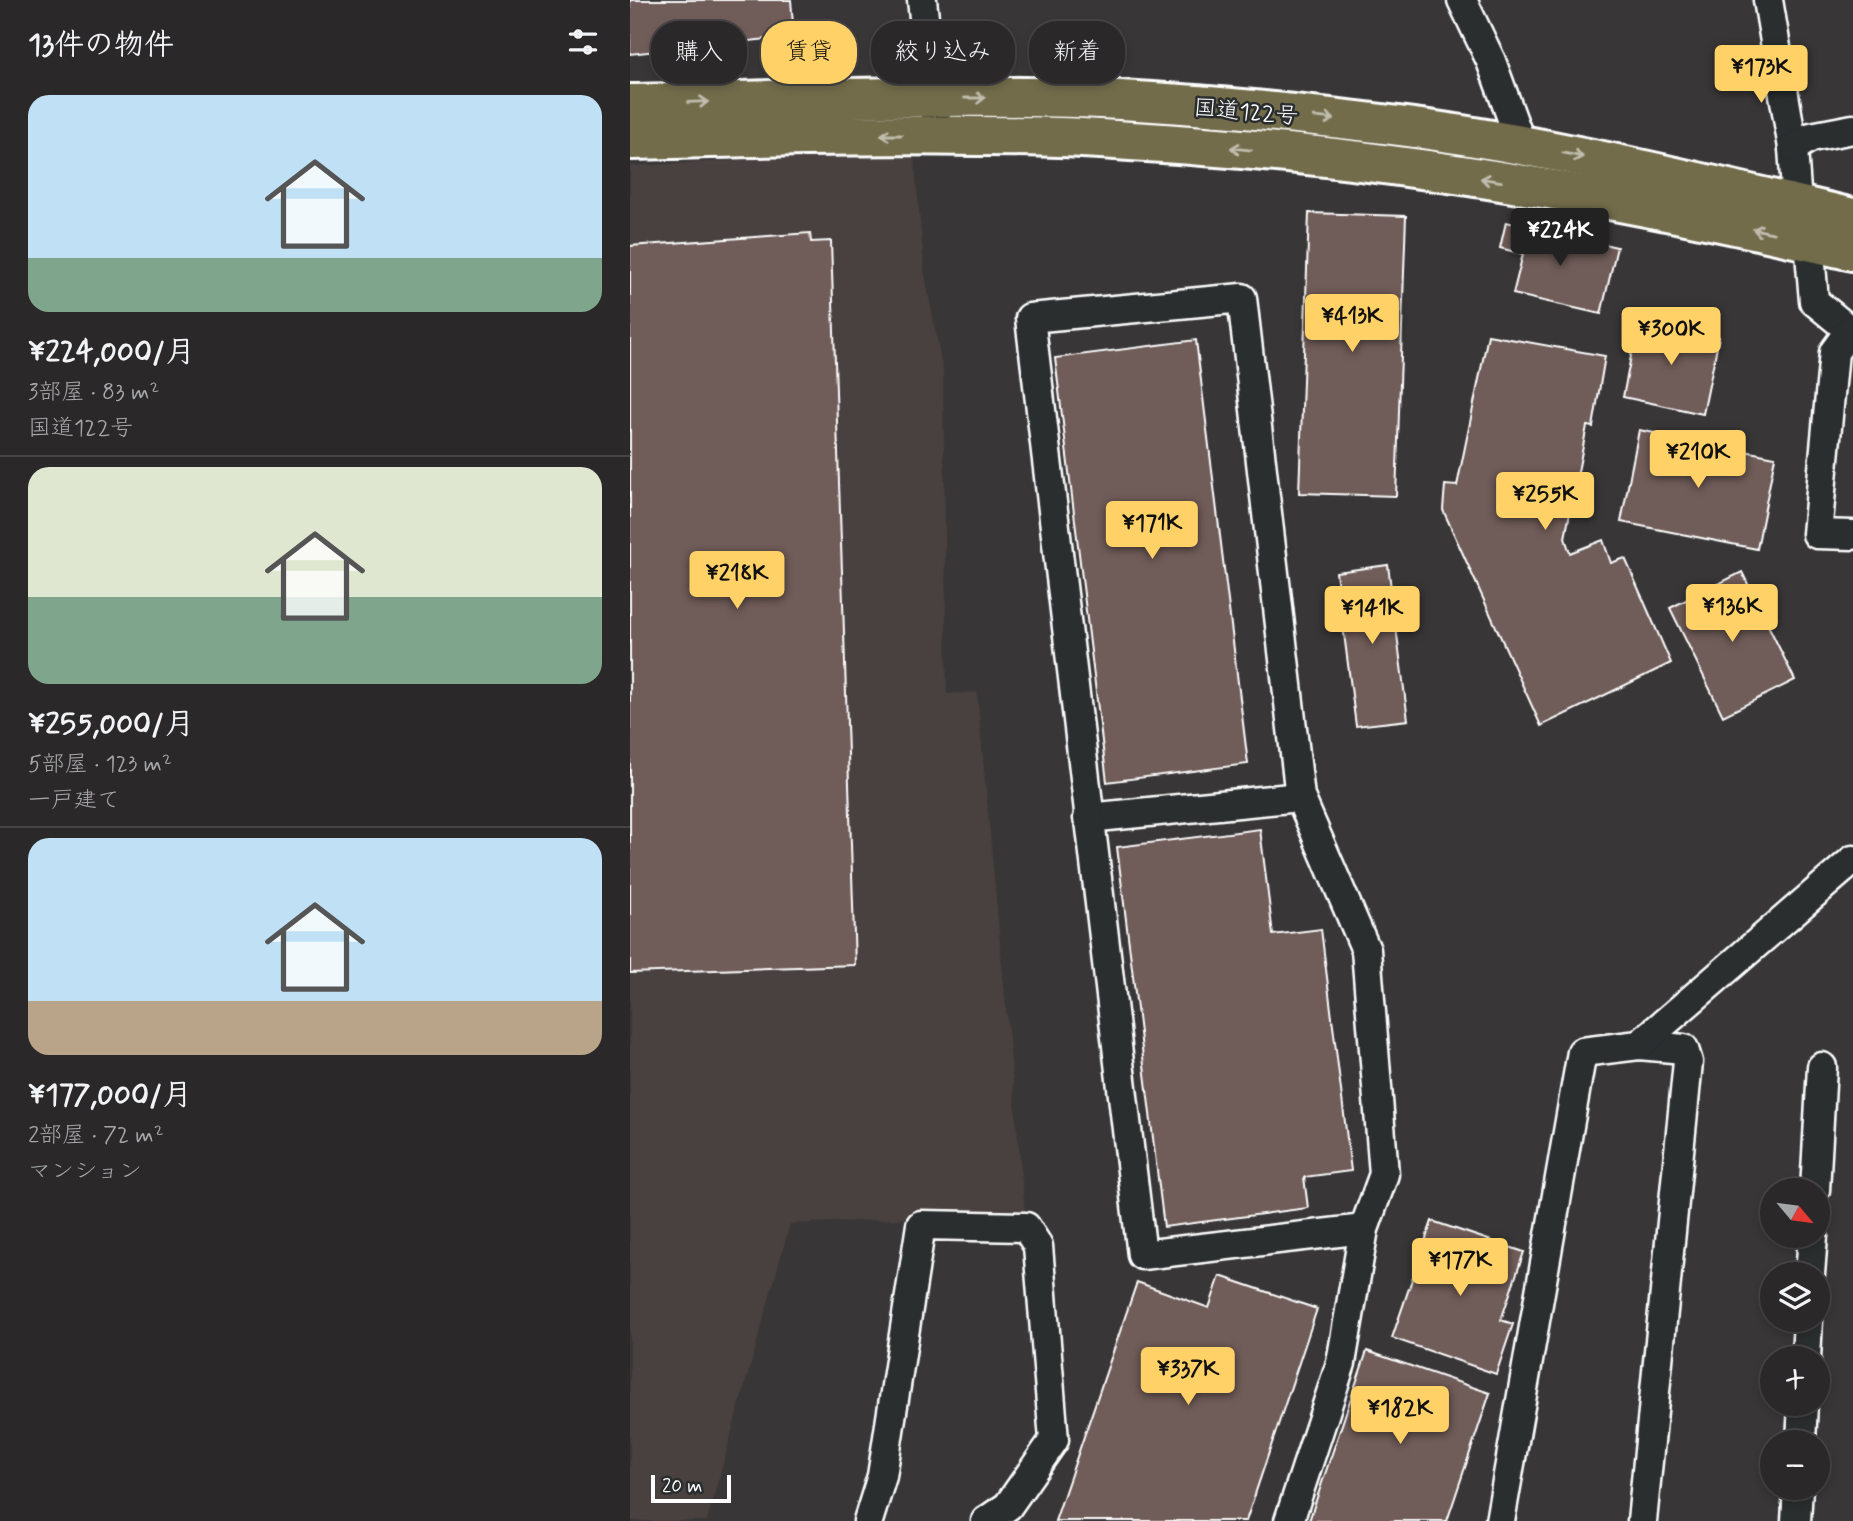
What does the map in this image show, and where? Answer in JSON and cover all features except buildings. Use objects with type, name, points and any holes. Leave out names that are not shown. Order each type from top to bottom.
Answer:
[{"type":"highway","name":"国道122号","points":[[630,104],[933,98],[1078,99],[1223,108],[1392,125],[1522,146],[1651,170],[1853,218]]},
{"type":"highway","name":"国道122号","points":[[630,140],[790,135],[937,135],[1078,137],[1220,147],[1389,164],[1646,206],[1853,251]]},
{"type":"street","points":[[922,0],[937,135]]},
{"type":"street","points":[[1768,0],[1793,148],[1797,205],[1809,241],[1814,301],[1851,332],[1834,352],[1817,534],[1853,535]]},
{"type":"street","points":[[1461,1],[1491,61],[1522,146]]},
{"type":"street","points":[[1793,148],[1811,137],[1853,130]]},
{"type":"street","points":[[1289,1521],[1341,1363],[1364,1230],[1384,1174],[1366,950],[1300,797],[1242,298],[1030,318],[1142,1255],[1364,1230]]},
{"type":"street","points":[[1088,818],[1300,797]]},
{"type":"street","points":[[1639,1045],[1853,860]]},
{"type":"street","points":[[1500,1521],[1582,1052],[1639,1045],[1684,1049],[1688,1062],[1642,1521]]},
{"type":"street","points":[[1816,1178],[1822,1067]]},
{"type":"street","points":[[869,1521],[882,1476],[921,1226],[1026,1227],[1038,1246],[1054,1440],[1008,1506],[986,1521]]},
{"type":"street","points":[[1796,1521],[1797,1500]]},
{"type":"shaded area","points":[[914,155],[925,275],[943,371],[947,694],[977,692],[1025,1213],[790,1224],[707,1521],[630,1521],[630,166],[816,156]]}]
